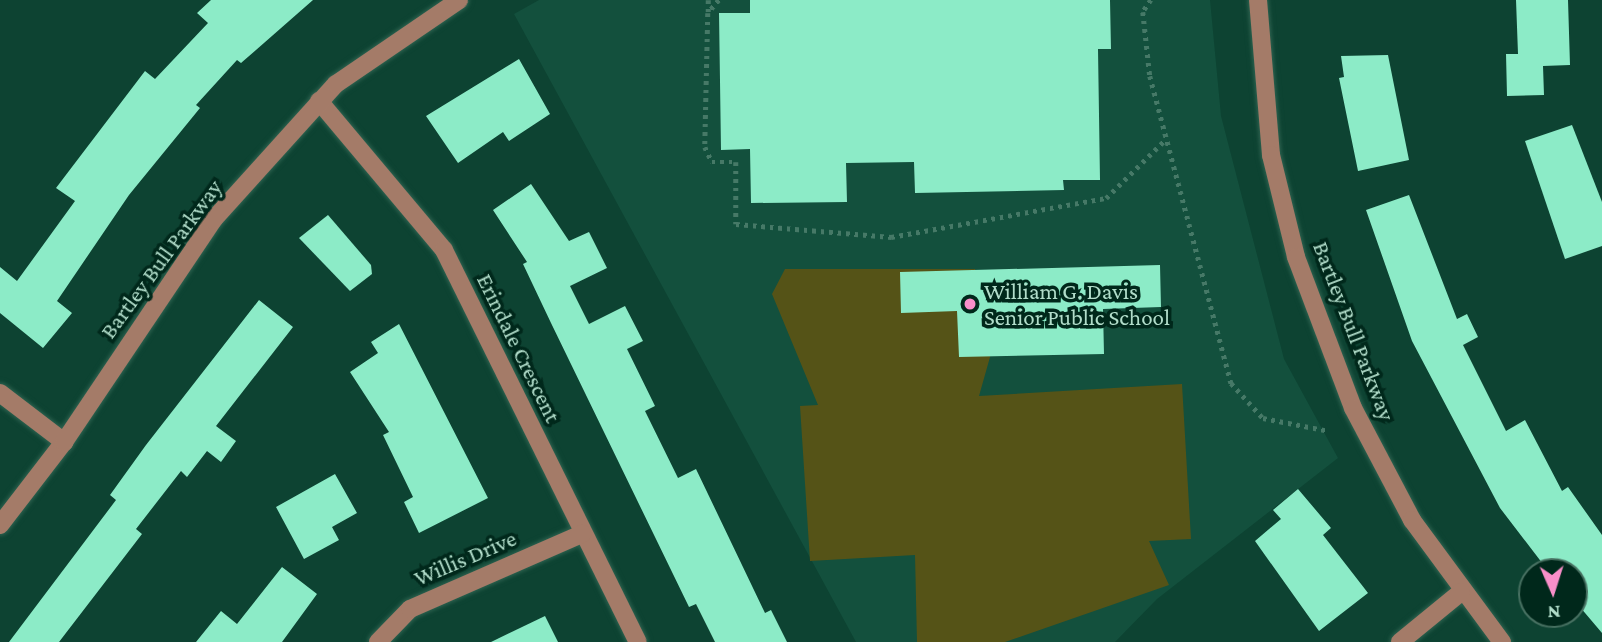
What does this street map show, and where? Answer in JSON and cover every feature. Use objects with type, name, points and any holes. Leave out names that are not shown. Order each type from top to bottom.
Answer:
[{"type":"street","name":"Bartley Bull Parkway","points":[[0,525],[64,442],[213,220],[336,83],[459,0]]},
{"type":"street","name":"Bartley Bull Parkway","points":[[1258,0],[1271,155],[1296,257],[1353,408],[1412,520],[1461,592],[1503,642]]},
{"type":"street","name":"Erindale Crescent","points":[[319,101],[444,250],[582,534],[638,642]]},
{"type":"street","points":[[0,393],[64,442]]},
{"type":"street","name":"Willis Drive","points":[[378,642],[410,609],[582,534]]},
{"type":"street","points":[[1400,642],[1461,592]]},
{"type":"path","points":[[708,0],[705,148],[712,162],[736,162],[736,224],[891,237],[1106,198],[1166,139]]},
{"type":"path","points":[[708,13],[719,0]]},
{"type":"path","points":[[1148,1],[1143,12],[1150,76],[1231,383],[1263,418],[1329,431]]},
{"type":"shaded area","name":"William G. Davis Senior Public School","points":[[539,0],[1210,0],[1221,116],[1284,359],[1338,458],[1157,599],[1115,642],[856,642],[514,14]]},
{"type":"shaded area","points":[[785,269],[975,269],[990,308],[992,350],[979,396],[1182,384],[1191,539],[1149,541],[1169,585],[1005,642],[917,642],[915,555],[810,561],[800,406],[818,405],[772,294]]},
{"type":"building","points":[[211,0],[313,0],[241,63],[237,60],[196,105],[200,108],[129,195],[57,301],[72,313],[43,348],[0,313],[0,267],[17,281],[75,201],[56,188],[145,71],[155,79],[208,23],[197,13]]},
{"type":"building","points":[[750,0],[1110,0],[1111,49],[1098,49],[1100,180],[1063,180],[1064,190],[915,193],[914,162],[846,163],[847,202],[751,203],[750,149],[721,150],[719,13],[750,13]]},
{"type":"building","points":[[1516,0],[1568,0],[1570,65],[1543,66],[1544,95],[1507,96],[1506,54],[1518,54]]},
{"type":"building","points":[[1388,55],[1409,160],[1358,171],[1339,78],[1344,77],[1341,56]]},
{"type":"building","points":[[519,59],[550,114],[509,141],[503,132],[458,163],[426,116]]},
{"type":"building","points":[[1572,125],[1602,202],[1602,246],[1565,259],[1525,141]]},
{"type":"building","points":[[531,184],[569,241],[589,232],[607,268],[570,286],[589,324],[625,306],[643,341],[627,349],[655,406],[645,411],[678,478],[696,469],[765,613],[771,610],[787,642],[715,642],[696,604],[689,607],[523,264],[527,262],[493,210]]},
{"type":"building","points":[[1409,195],[1457,319],[1467,314],[1478,337],[1463,345],[1506,431],[1525,420],[1562,491],[1568,487],[1602,535],[1602,633],[1588,616],[1588,558],[1538,558],[1500,508],[1412,341],[1366,210]]},
{"type":"building","points":[[328,215],[371,265],[372,274],[350,291],[299,238]]},
{"type":"building","points":[[1160,265],[1161,307],[1103,309],[1104,354],[959,357],[957,311],[901,313],[900,272]]},
{"type":"building","points":[[259,300],[293,327],[216,426],[236,441],[221,462],[207,451],[187,477],[181,471],[136,529],[142,534],[59,642],[9,642],[116,500],[110,495],[146,445]]},
{"type":"building","points":[[399,324],[488,498],[419,533],[404,502],[413,497],[383,435],[389,432],[350,372],[378,353],[371,342]]},
{"type":"building","points":[[335,474],[357,513],[332,527],[339,540],[304,559],[276,507]]},
{"type":"building","points":[[1298,489],[1331,528],[1323,535],[1368,593],[1319,631],[1255,541],[1281,519],[1273,510]]},
{"type":"building","points":[[282,567],[317,594],[282,642],[196,642],[221,611],[237,624]]},
{"type":"building","points":[[545,616],[558,642],[491,642]]},
{"type":"place","name":"William G. Davis Senior Public School","points":[[970,304]]}]
